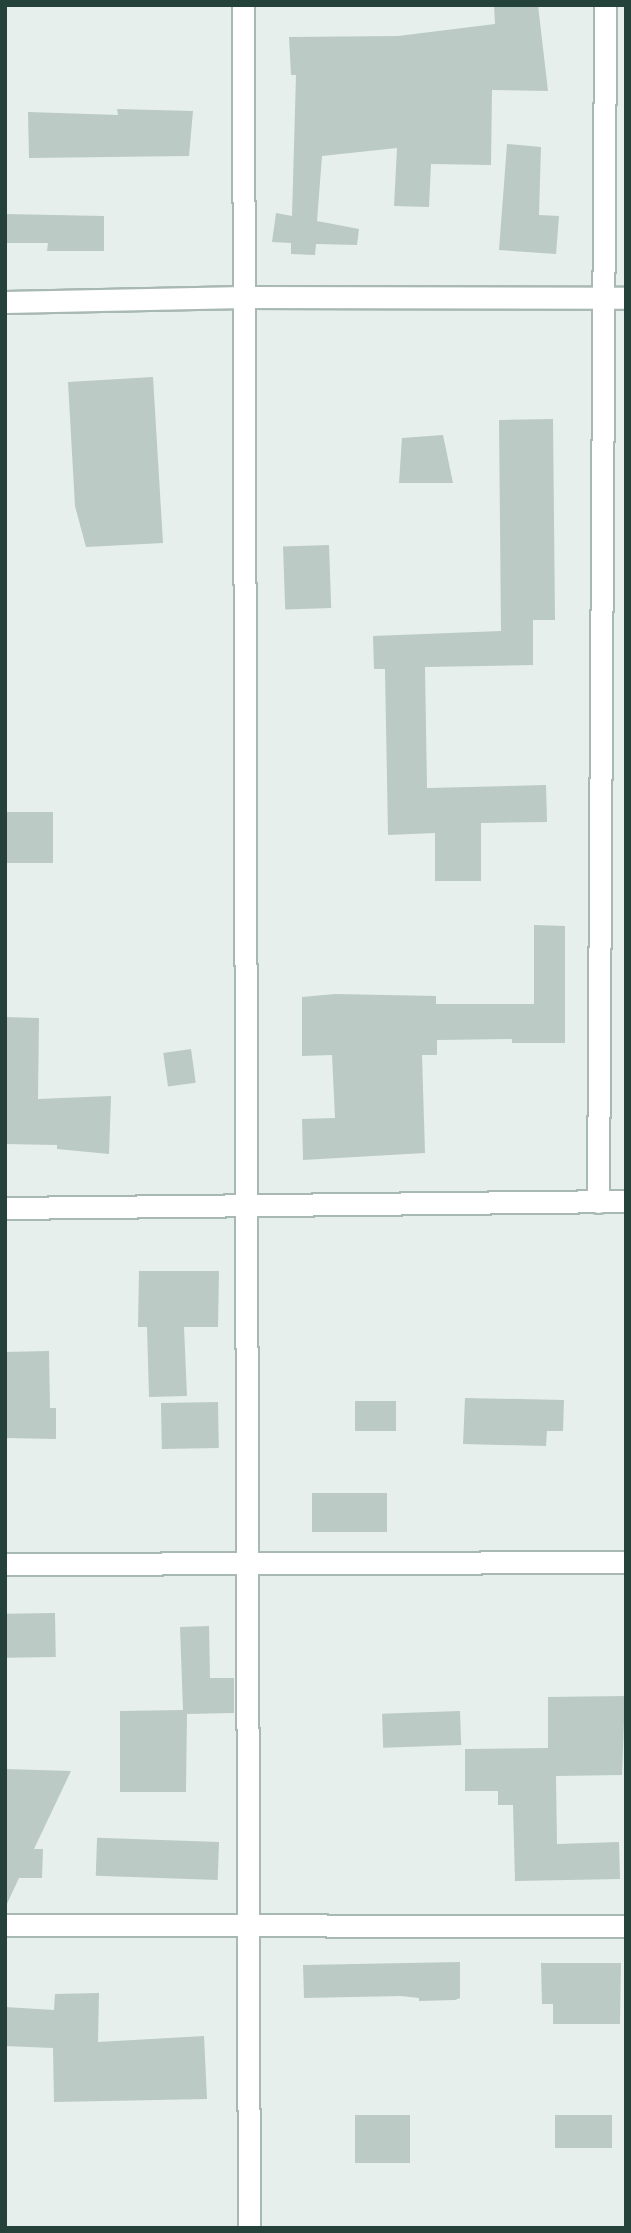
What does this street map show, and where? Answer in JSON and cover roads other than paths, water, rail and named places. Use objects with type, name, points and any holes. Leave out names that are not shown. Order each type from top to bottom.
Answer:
[{"type":"street","points":[[243,5],[249,2228]]},
{"type":"street","points":[[598,1202],[606,5]]},
{"type":"street","points":[[5,302],[244,298],[626,298]]},
{"type":"street","points":[[5,1208],[626,1201]]},
{"type":"street","points":[[5,1564],[626,1562]]},
{"type":"street","points":[[5,1925],[626,1926]]}]
